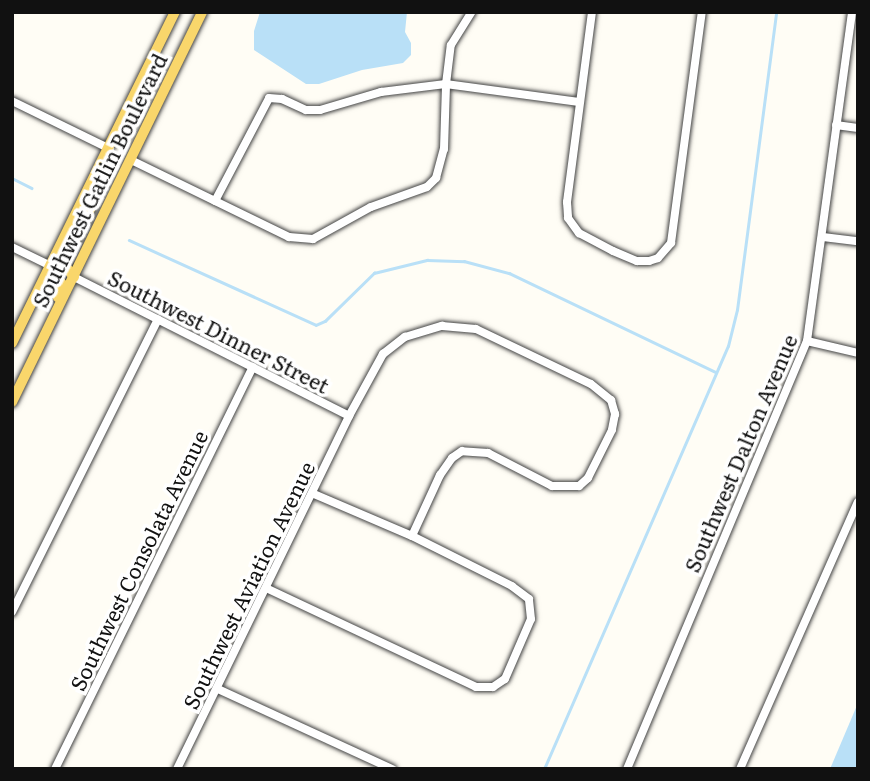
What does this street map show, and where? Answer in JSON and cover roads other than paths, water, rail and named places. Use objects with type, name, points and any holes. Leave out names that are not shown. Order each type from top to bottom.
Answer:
[{"type":"main road","name":"Southwest Gatlin Boulevard","points":[[12,343],[110,149],[175,12]]},
{"type":"main road","name":"Southwest Gatlin Boulevard","points":[[12,402],[202,12]]},
{"type":"main road","points":[[74,277],[66,267],[66,258],[91,207],[95,179]]},
{"type":"main road","points":[[36,355],[37,340],[62,289],[58,273],[51,266]]},
{"type":"main road","points":[[12,333],[28,303],[40,288]]},
{"type":"street","points":[[131,160],[289,237],[313,239],[371,207],[426,187],[436,178],[444,149],[446,84],[451,45],[472,12]]},
{"type":"street","points":[[592,12],[567,202],[568,218],[579,233],[637,261],[658,258],[671,243],[702,12]]},
{"type":"street","name":"Southwest Dalton Avenue","points":[[627,769],[807,341],[836,125],[854,15]]},
{"type":"street","points":[[215,201],[270,99],[282,99],[306,110],[320,110],[382,92],[446,84],[579,102]]},
{"type":"street","points":[[12,101],[110,149]]},
{"type":"street","points":[[836,125],[858,128]]},
{"type":"street","points":[[823,236],[858,241]]},
{"type":"street","points":[[12,247],[51,266]]},
{"type":"street","name":"Southwest Dinner Street","points":[[74,277],[349,416]]},
{"type":"street","points":[[12,612],[158,319]]},
{"type":"street","name":"Southwest Aviation Avenue","points":[[177,769],[314,494],[349,416],[383,354],[405,337],[442,326],[475,328],[536,355],[605,393],[614,407],[612,430],[594,467],[579,486],[552,486],[488,453],[463,451],[452,458],[440,475],[412,536]]},
{"type":"street","points":[[807,341],[858,354]]},
{"type":"street","name":"Southwest Consolata Avenue","points":[[55,769],[253,367]]},
{"type":"street","points":[[266,589],[476,687],[493,687],[505,679],[531,619],[529,599],[512,586],[412,536],[314,494]]},
{"type":"street","points":[[740,769],[858,502]]},
{"type":"street","points":[[218,689],[392,769]]},
{"type":"water","points":[[260,12],[407,12],[405,32],[411,43],[411,55],[403,63],[362,70],[319,84],[306,84],[254,50],[254,31]]},
{"type":"water","points":[[858,703],[858,769],[830,769]]},
{"type":"waterway","points":[[544,769],[728,346],[737,310],[776,12]]},
{"type":"waterway","points":[[12,178],[32,188]]},
{"type":"waterway","points":[[129,240],[316,325],[325,321],[374,273],[427,260],[464,261],[509,273],[716,372]]}]
